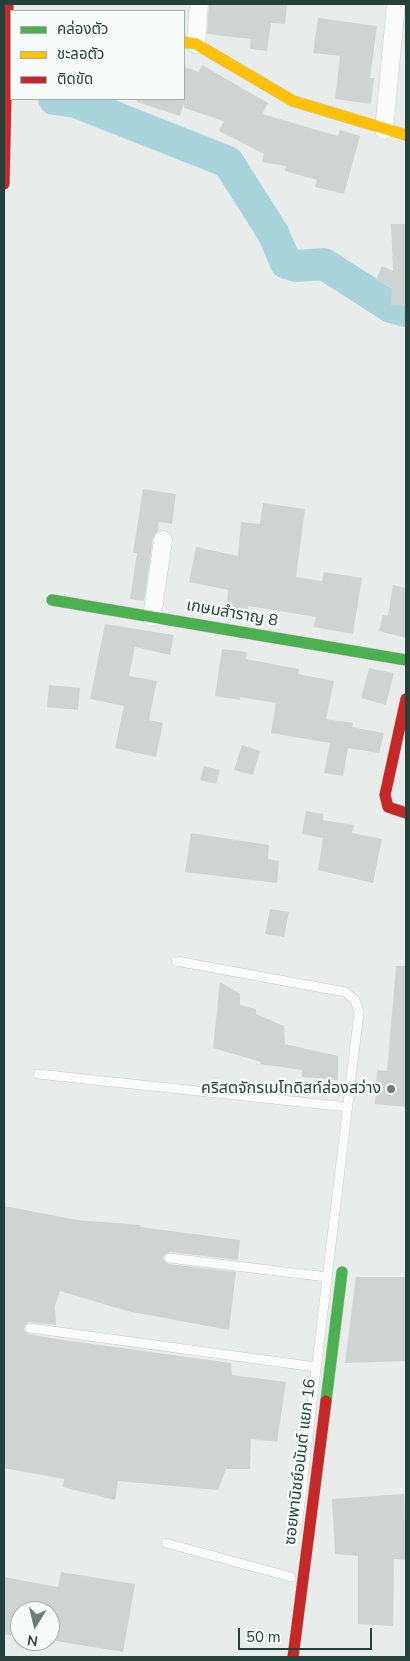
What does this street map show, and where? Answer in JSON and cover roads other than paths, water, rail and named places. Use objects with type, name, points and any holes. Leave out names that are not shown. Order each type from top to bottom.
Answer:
[{"type":"main road","points":[[4,184],[8,4]]},
{"type":"main road","points":[[190,43],[294,101],[384,130],[406,135]]},
{"type":"main road","name":"เกษมสำราญ 8","points":[[52,600],[406,660]]},
{"type":"main road","points":[[406,699],[386,796],[388,807],[406,813]]},
{"type":"main road","name":"ซอยพานิชย์อนันต์ แยก 16","points":[[294,1653],[342,1272]]},
{"type":"street","points":[[190,43],[199,4]]},
{"type":"street","points":[[384,130],[396,4]]},
{"type":"street","points":[[152,617],[163,540]]},
{"type":"lane","points":[[176,961],[346,992],[355,1000],[359,1012],[296,1539]]},
{"type":"lane","points":[[38,1074],[348,1107]]},
{"type":"lane","points":[[169,1258],[327,1277]]},
{"type":"lane","points":[[30,1328],[316,1367]]},
{"type":"lane","points":[[166,1543],[291,1577]]},
{"type":"lane","points":[[289,1614],[294,1653]]},
{"type":"waterway","points":[[61,100],[76,102],[228,162],[273,233],[286,263],[297,266],[324,264],[391,307],[406,311]]},
{"type":"place","name":"คริสตจักรเมโทดิสท์ส่องสว่าง","points":[[391,1089]]}]
